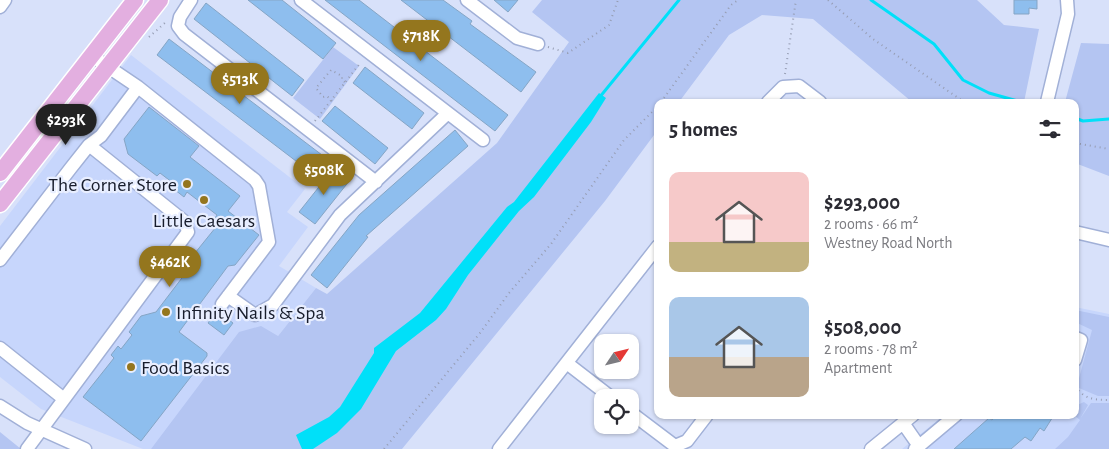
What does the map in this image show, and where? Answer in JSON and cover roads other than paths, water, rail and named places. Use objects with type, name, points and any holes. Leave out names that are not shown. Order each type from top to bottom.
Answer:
[{"type":"main road","points":[[0,173],[135,0]]},
{"type":"main road","points":[[2,198],[108,68],[160,0]]},
{"type":"street","points":[[0,7],[6,0]]},
{"type":"street","points":[[191,0],[180,17],[178,26],[184,34],[376,182]]},
{"type":"street","points":[[301,0],[483,140]]},
{"type":"street","points":[[467,0],[517,38],[538,44]]},
{"type":"street","points":[[1048,99],[1068,14],[1067,0]]},
{"type":"street","points":[[92,56],[138,87],[256,180],[260,186],[269,242],[225,300],[254,315],[273,305],[340,215],[448,113]]},
{"type":"street","points":[[771,99],[783,87],[799,86],[816,99]]},
{"type":"street","points":[[0,260],[89,145],[101,136],[138,87]]},
{"type":"street","points":[[27,449],[188,232],[185,222],[89,145]]},
{"type":"street","points":[[1079,233],[1109,240]]},
{"type":"street","points":[[499,449],[568,364],[654,251]]},
{"type":"street","points":[[0,348],[64,399]]},
{"type":"street","points":[[568,364],[600,389]]},
{"type":"street","points":[[0,406],[41,430],[86,449]]},
{"type":"street","points":[[639,419],[675,446],[687,441],[704,419]]},
{"type":"street","points":[[871,449],[908,419],[917,448],[951,419]]},
{"type":"water","points":[[599,93],[606,98],[591,122],[534,197],[519,211],[468,275],[446,309],[436,320],[396,351],[361,409],[337,433],[313,449],[302,449],[296,435],[329,417],[340,407],[374,353],[374,348],[420,313],[507,207],[514,202]]},
{"type":"waterway","points":[[599,98],[679,0]]},
{"type":"waterway","points":[[871,0],[934,44],[963,80],[989,93],[1010,99]]},
{"type":"waterway","points":[[1079,120],[1083,121],[1109,119]]},
{"type":"place","name":"The Corner Store","points":[[187,184]]},
{"type":"place","name":"Little Caesars","points":[[204,200]]},
{"type":"place","name":"Infinity Nails & Spa","points":[[166,312]]},
{"type":"place","name":"Food Basics","points":[[131,367]]}]
